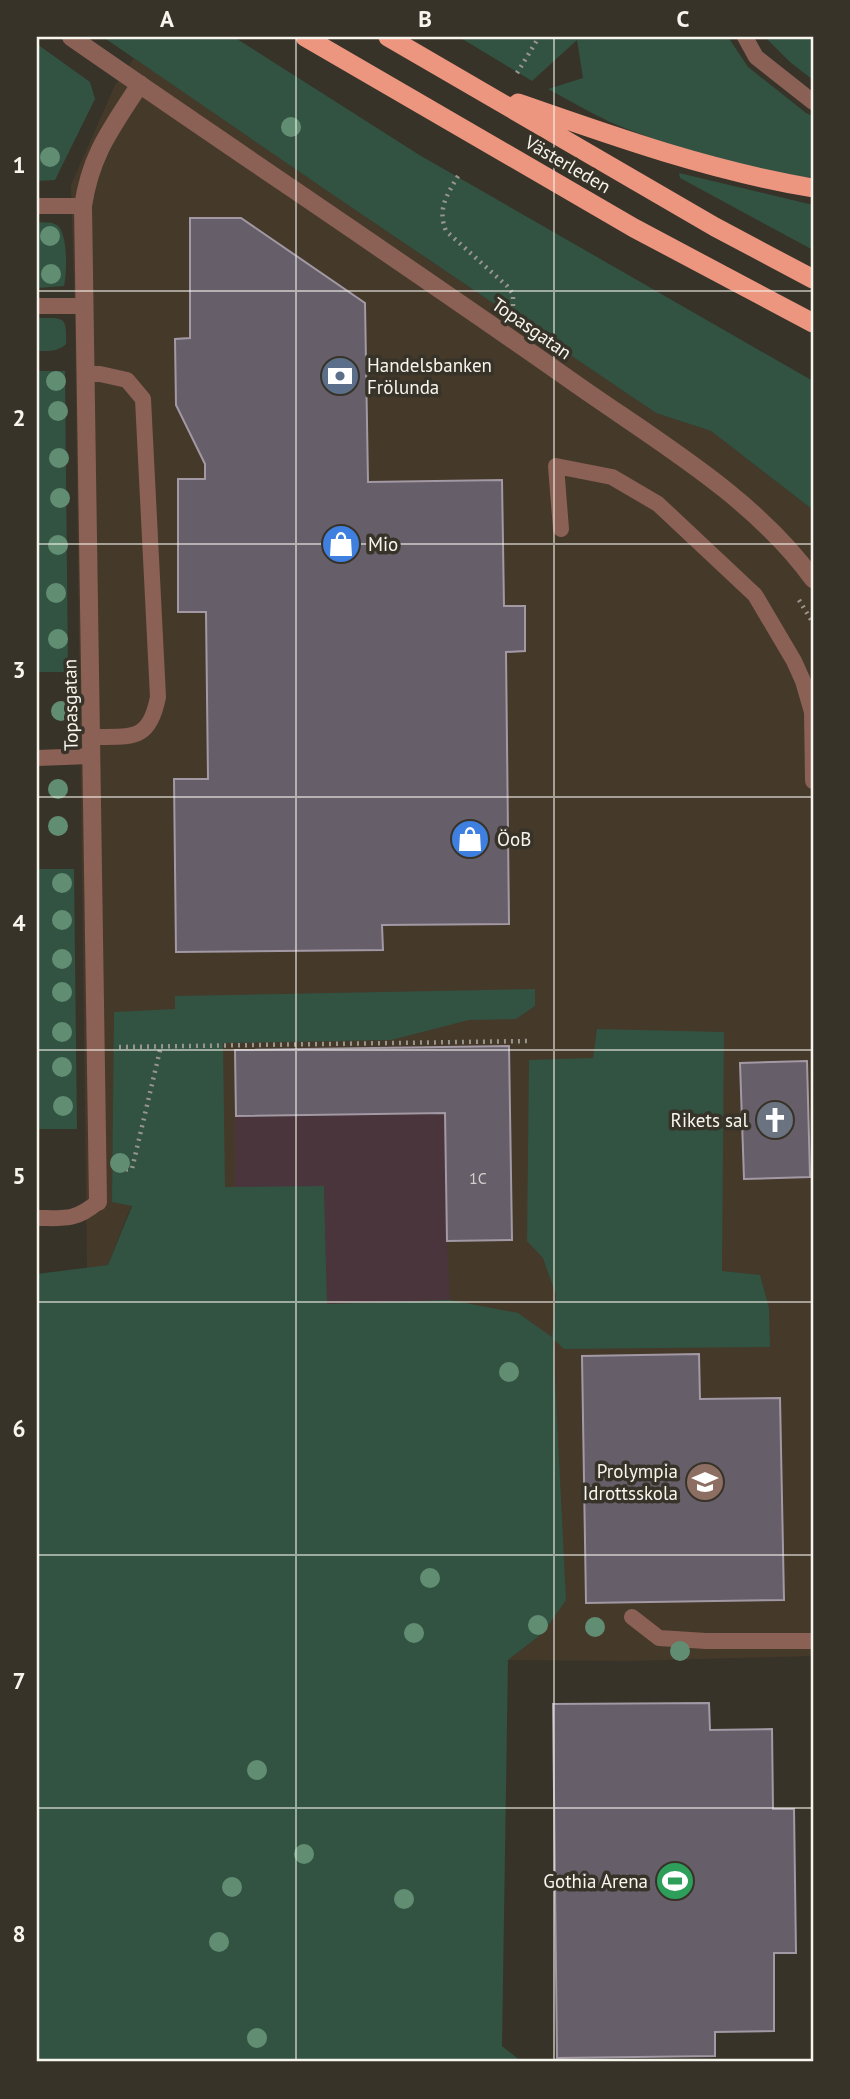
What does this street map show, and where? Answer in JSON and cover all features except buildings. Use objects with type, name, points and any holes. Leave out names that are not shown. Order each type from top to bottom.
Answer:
[{"type":"highway","name":"Västerleden","points":[[305,37],[634,228],[813,323]]},
{"type":"highway","name":"Västerleden","points":[[388,37],[715,228],[813,279]]},
{"type":"highway","points":[[477,89],[672,156],[757,179],[813,188]]},
{"type":"street","name":"Topasgatan","points":[[71,37],[503,332],[712,480],[774,532],[813,579]]},
{"type":"street","name":"Topasgatan","points":[[98,1202],[83,206],[87,178],[98,151],[140,84]]},
{"type":"lane","points":[[745,37],[756,57],[813,102]]},
{"type":"lane","points":[[37,206],[83,206]]},
{"type":"lane","points":[[37,306],[84,306]]},
{"type":"lane","points":[[85,374],[100,374],[127,380],[143,399],[158,697],[155,716],[147,729],[131,736],[91,737]]},
{"type":"lane","points":[[561,529],[556,466],[611,477],[658,504],[755,596],[803,681],[812,712],[813,780]]},
{"type":"lane","points":[[37,758],[91,756]]},
{"type":"lane","points":[[37,1218],[66,1218],[84,1214],[98,1202]]},
{"type":"lane","points":[[632,1617],[659,1638],[813,1641]]},
{"type":"path","points":[[517,72],[539,37]]},
{"type":"path","points":[[458,176],[444,201],[442,222],[446,231],[513,294],[513,314],[503,332]]},
{"type":"path","points":[[148,1046],[531,1041]]},
{"type":"path","points":[[97,1171],[132,1169],[161,1046]]},
{"type":"shaded area","points":[[134,58],[656,413],[711,431],[813,510],[813,1656],[630,1661],[508,1660],[543,1633],[295,1305],[230,1288],[220,1256],[131,1206],[108,1265],[87,1268],[71,185],[115,85]]},
{"type":"shaded area","points":[[509,1046],[512,1240],[447,1241],[450,1300],[327,1304],[324,1187],[235,1187],[235,1050]]},
{"type":"green space","points":[[103,37],[234,37],[421,156],[813,381],[813,510],[711,431],[656,413]]},
{"type":"green space","points":[[459,37],[728,37],[748,67],[813,116],[813,178],[736,164],[658,141],[610,122],[548,89],[583,78],[577,40],[532,81]]},
{"type":"green space","points":[[765,37],[813,37],[813,80],[790,62]]},
{"type":"green space","points":[[37,44],[90,82],[95,99],[55,180],[37,181]]},
{"type":"green space","points":[[679,173],[813,205],[813,250],[680,178]]},
{"type":"green space","points":[[37,222],[54,223],[64,237],[64,286],[37,288]]},
{"type":"green space","points":[[37,318],[62,320],[66,328],[66,344],[63,347],[37,351]]},
{"type":"green space","points":[[37,371],[65,371],[68,672],[37,672]]},
{"type":"green space","points":[[37,869],[74,869],[77,1129],[37,1129]]},
{"type":"green space","points":[[535,989],[535,1006],[516,1019],[469,1020],[391,1040],[223,1043],[225,1187],[324,1186],[327,1304],[450,1300],[518,1313],[552,1337],[556,1295],[543,1258],[527,1241],[529,1060],[593,1058],[597,1029],[724,1032],[722,1271],[760,1275],[769,1308],[770,1347],[564,1349],[553,1339],[566,1600],[543,1633],[508,1660],[502,2046],[522,2062],[37,2062],[37,1274],[108,1265],[132,1206],[112,1202],[114,1012],[175,1009],[175,996]]},
{"type":"place","name":"Handelsbanken Frölunda","points":[[340,376]]},
{"type":"place","name":"Mio","points":[[341,544]]},
{"type":"place","name":"ÖoB","points":[[470,839]]},
{"type":"place","name":"Rikets sal","points":[[775,1120]]},
{"type":"place","name":"Prolympia Idrottsskola","points":[[705,1482]]},
{"type":"place","name":"Gothia Arena","points":[[675,1881]]}]
